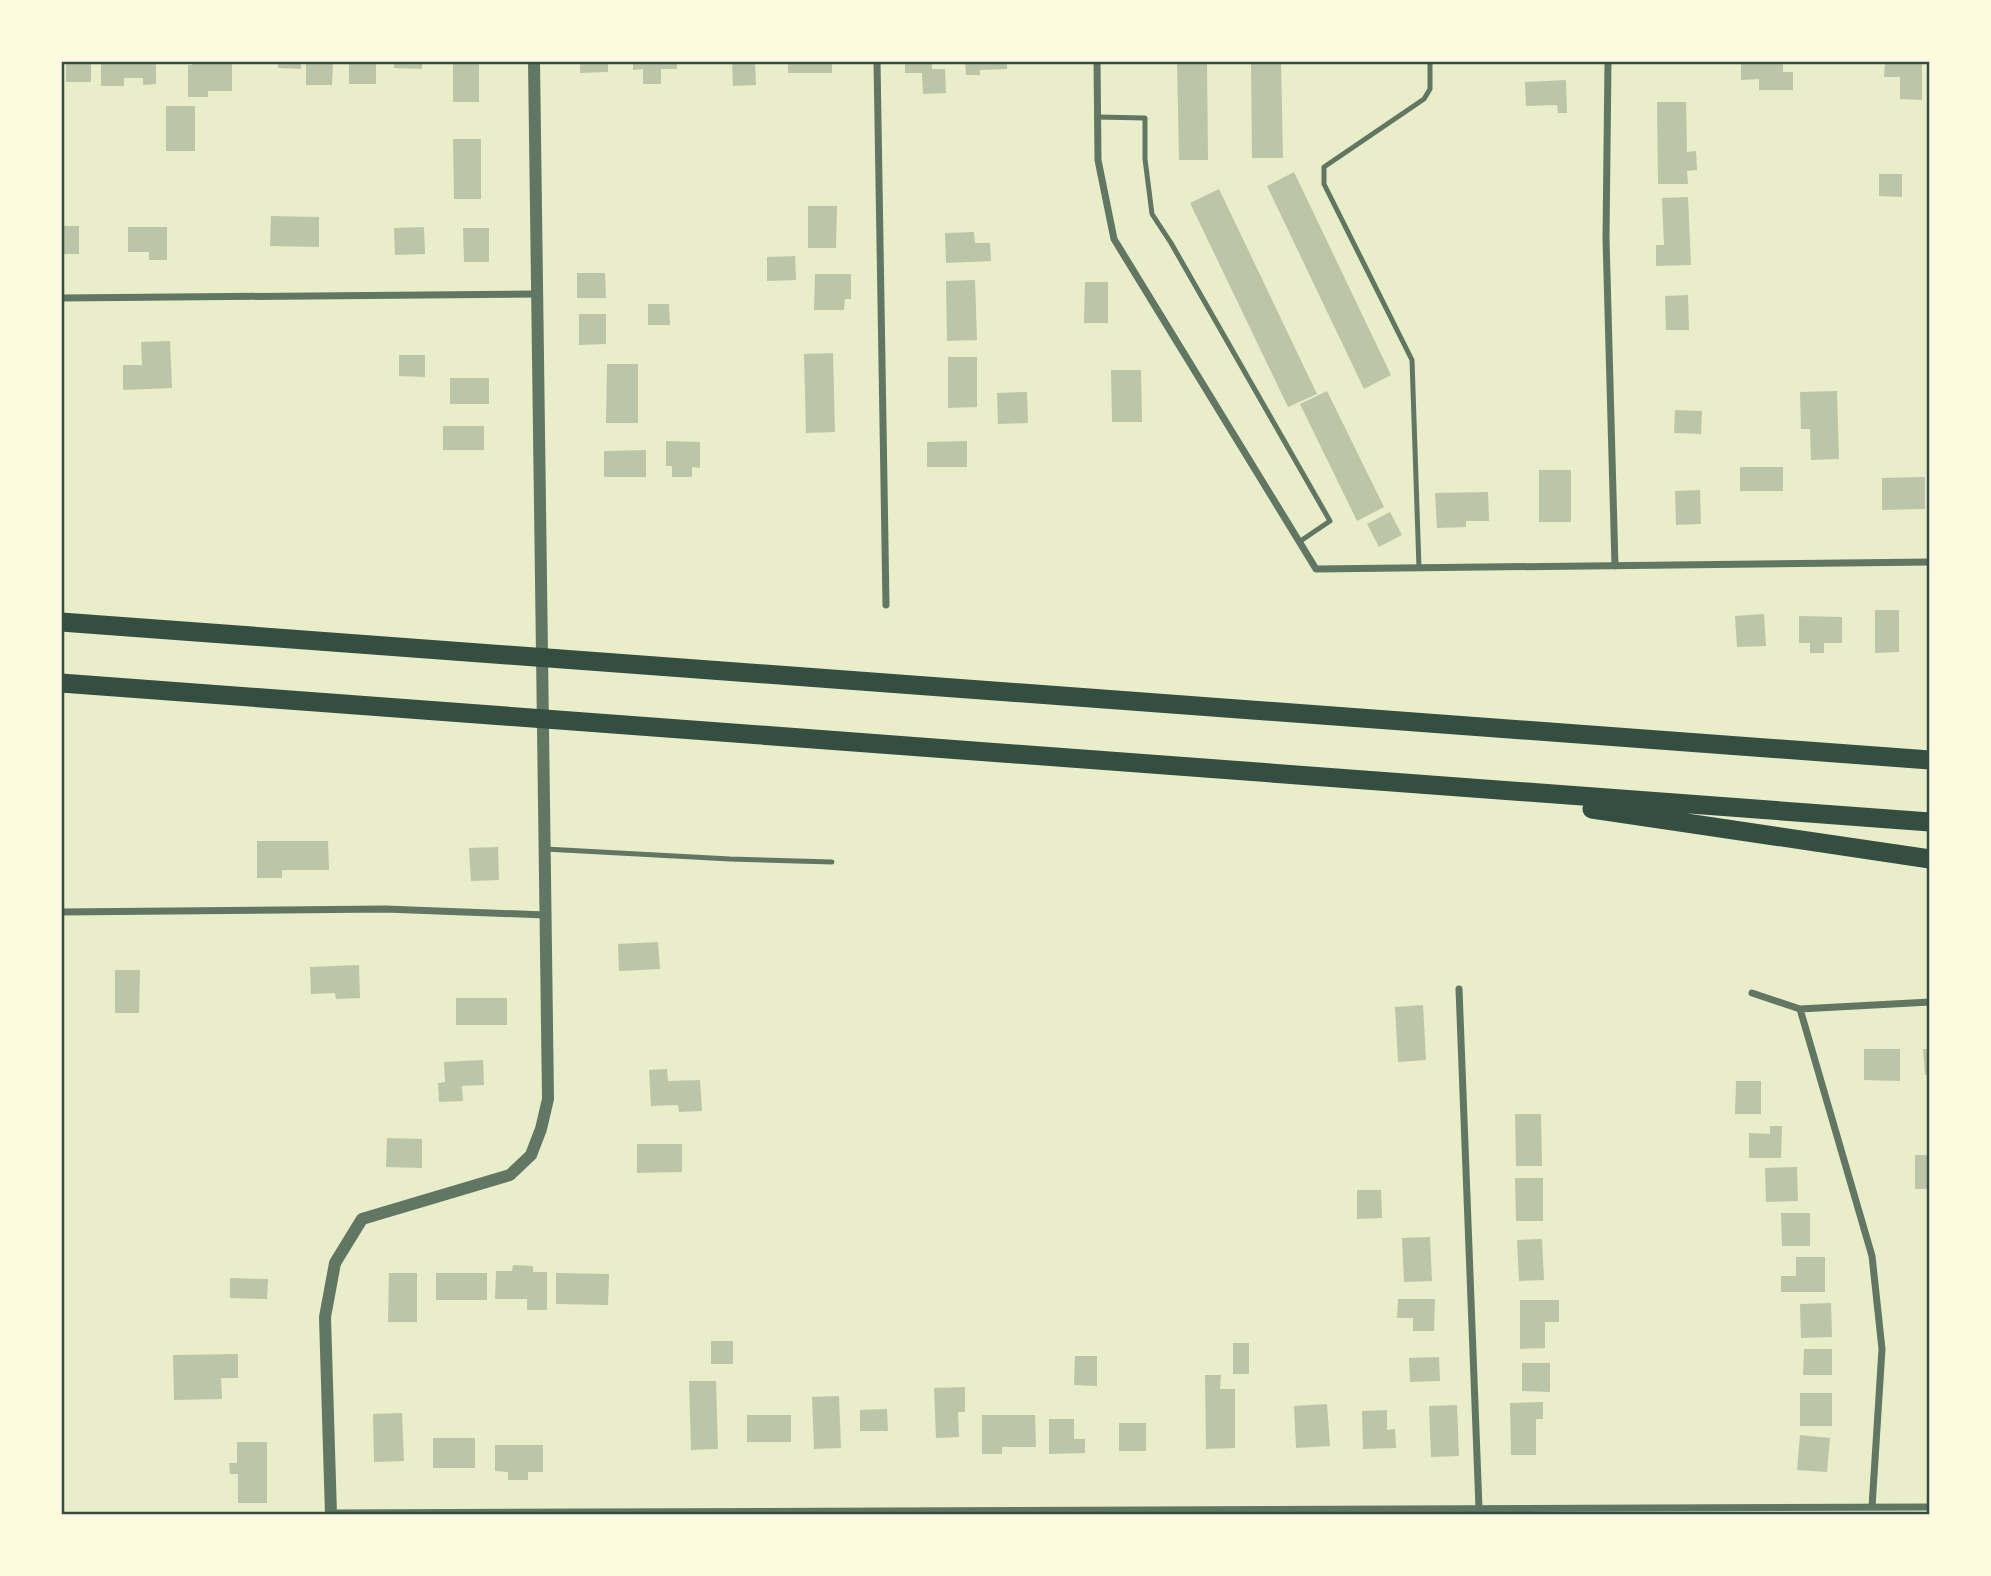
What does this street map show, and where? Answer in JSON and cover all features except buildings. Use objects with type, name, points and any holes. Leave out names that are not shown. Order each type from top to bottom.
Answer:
[{"type":"highway","points":[[61,622],[1930,760]]},
{"type":"highway","points":[[61,683],[1930,822]]},
{"type":"highway","points":[[1888,757],[1930,753]]},
{"type":"highway","points":[[1449,787],[1930,859]]},
{"type":"street","points":[[534,61],[548,1099],[531,1156],[510,1175],[362,1219],[335,1264],[325,1317],[331,1514],[1374,1512],[1479,1508],[1930,1507]]},
{"type":"street","points":[[877,61],[886,605]]},
{"type":"street","points":[[1097,61],[1098,160],[1114,239],[1316,569],[1930,562]]},
{"type":"street","points":[[1608,61],[1606,238],[1615,566]]},
{"type":"street","points":[[61,298],[537,294]]},
{"type":"street","points":[[61,912],[385,909],[545,915]]},
{"type":"street","points":[[1459,989],[1479,1508]]},
{"type":"street","points":[[1752,993],[1800,1009],[1930,1002]]},
{"type":"street","points":[[1800,1009],[1872,1256],[1882,1349],[1872,1507]]},
{"type":"lane","points":[[1419,568],[1412,360],[1324,184],[1324,167],[1424,99],[1430,89],[1430,61]]},
{"type":"lane","points":[[1098,117],[1144,118],[1145,159],[1152,214],[1329,521],[1299,541]]},
{"type":"lane","points":[[545,849],[832,862]]}]
